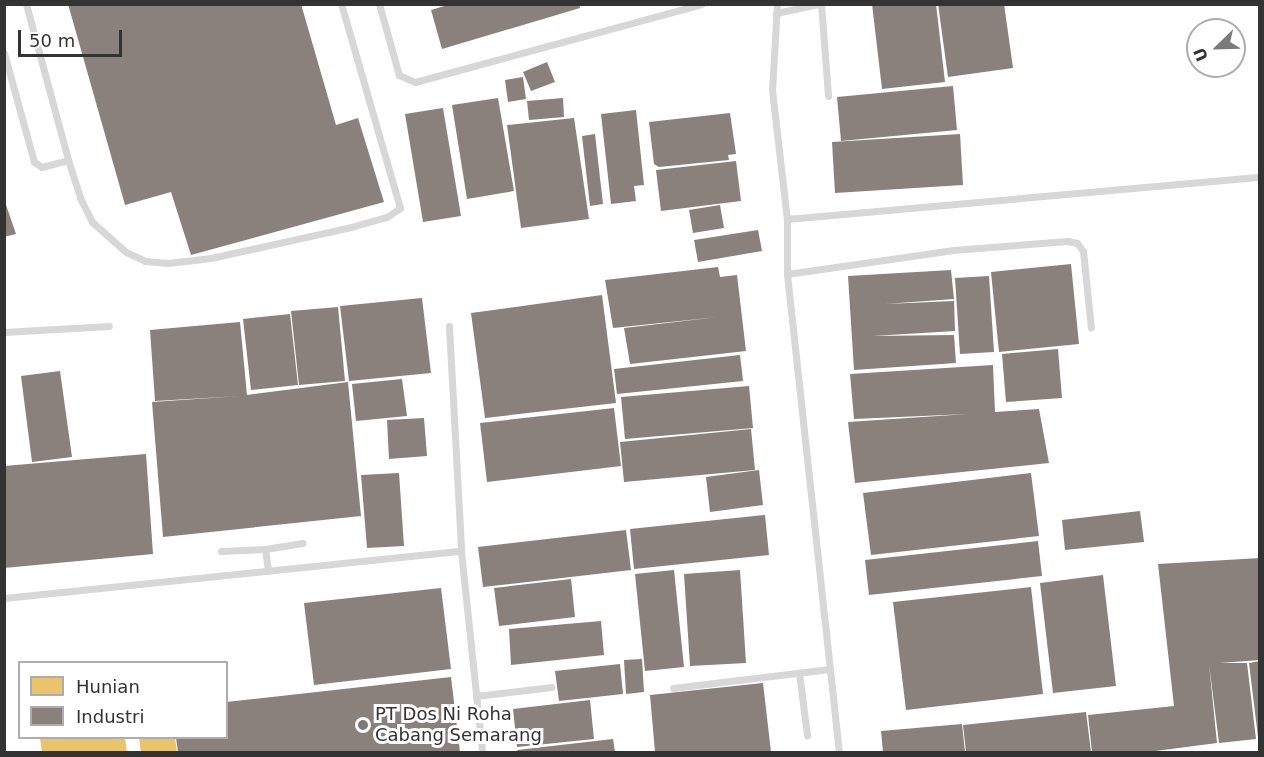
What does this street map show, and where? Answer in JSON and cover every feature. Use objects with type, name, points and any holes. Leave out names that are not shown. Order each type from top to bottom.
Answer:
[{"type":"lane","points":[[26,4],[80,198],[92,222],[108,239],[145,261],[211,258],[394,214],[400,208],[398,191],[372,117],[342,4]]},
{"type":"lane","points":[[379,4],[399,75],[415,82],[702,4]]},
{"type":"lane","points":[[777,4],[772,90],[787,219],[787,274],[839,753]]},
{"type":"lane","points":[[776,13],[820,4],[828,96]]},
{"type":"lane","points":[[4,53],[34,162],[42,168],[68,160]]},
{"type":"lane","points":[[787,219],[1260,177]]},
{"type":"lane","points":[[787,274],[953,250],[1068,241],[1077,243],[1083,251],[1091,328]]},
{"type":"lane","points":[[4,332],[109,326]]},
{"type":"lane","points":[[449,326],[461,551],[482,753]]},
{"type":"lane","points":[[220,550],[265,549],[303,543]]},
{"type":"lane","points":[[265,549],[268,571]]},
{"type":"lane","points":[[4,598],[461,551]]},
{"type":"lane","points":[[673,688],[830,669]]},
{"type":"lane","points":[[799,673],[807,735]]},
{"type":"lane","points":[[476,696],[551,687]]},
{"type":"building: Hunian","points":[[40,739],[125,739],[127,752],[42,752]]},
{"type":"building: Hunian","points":[[139,739],[175,739],[177,752],[141,752]]},
{"type":"building: Industri","points":[[68,4],[301,4],[336,125],[358,118],[384,202],[191,255],[171,192],[125,205]]},
{"type":"building: Industri","points":[[451,4],[579,4],[580,8],[442,49],[431,10]]},
{"type":"building: Industri","points":[[872,4],[936,4],[945,82],[882,89]]},
{"type":"building: Industri","points":[[938,4],[1004,4],[1013,68],[948,77]]},
{"type":"building: Industri","points":[[547,62],[555,82],[531,91],[523,72]]},
{"type":"building: Industri","points":[[523,77],[526,99],[508,102],[505,80]]},
{"type":"building: Industri","points":[[953,86],[957,130],[841,141],[837,97]]},
{"type":"building: Industri","points":[[498,98],[514,191],[467,199],[452,105]]},
{"type":"building: Industri","points":[[563,98],[564,117],[529,120],[527,101]]},
{"type":"building: Industri","points":[[443,108],[461,216],[423,222],[405,114]]},
{"type":"building: Industri","points":[[636,110],[644,185],[634,186],[636,201],[611,204],[601,114]]},
{"type":"building: Industri","points":[[730,113],[736,154],[728,155],[729,160],[659,167],[654,164],[649,122]]},
{"type":"building: Industri","points":[[574,118],[589,219],[521,228],[507,125]]},
{"type":"building: Industri","points":[[595,134],[603,204],[590,206],[582,136]]},
{"type":"building: Industri","points":[[960,134],[963,185],[835,193],[832,142]]},
{"type":"building: Industri","points":[[736,161],[741,201],[661,211],[656,170]]},
{"type":"building: Industri","points":[[4,199],[16,234],[4,237]]},
{"type":"building: Industri","points":[[720,205],[724,228],[693,233],[689,210]]},
{"type":"building: Industri","points":[[758,230],[762,251],[698,262],[694,240]]},
{"type":"building: Industri","points":[[1071,264],[1079,344],[999,352],[991,272]]},
{"type":"building: Industri","points":[[718,267],[720,277],[737,275],[746,351],[630,364],[624,328],[718,317],[613,328],[605,280]]},
{"type":"building: Industri","points":[[951,270],[954,299],[885,304],[954,301],[955,331],[873,336],[954,335],[956,363],[854,370],[848,276]]},
{"type":"building: Industri","points":[[989,276],[994,352],[960,354],[955,278]]},
{"type":"building: Industri","points":[[602,295],[616,403],[485,418],[471,313]]},
{"type":"building: Industri","points":[[422,298],[431,373],[349,381],[340,306]]},
{"type":"building: Industri","points":[[338,307],[345,381],[299,385],[291,311]]},
{"type":"building: Industri","points":[[290,314],[298,385],[251,390],[243,319]]},
{"type":"building: Industri","points":[[240,322],[247,395],[348,382],[361,516],[163,537],[152,402],[240,396],[155,401],[150,330]]},
{"type":"building: Industri","points":[[1058,349],[1062,398],[1006,402],[1002,354]]},
{"type":"building: Industri","points":[[740,355],[743,381],[617,394],[614,369]]},
{"type":"building: Industri","points":[[993,365],[995,412],[1039,409],[1049,463],[855,483],[848,422],[968,414],[854,419],[850,374]]},
{"type":"building: Industri","points":[[60,371],[72,457],[32,462],[21,376]]},
{"type":"building: Industri","points":[[402,379],[407,416],[356,421],[352,384]]},
{"type":"building: Industri","points":[[749,386],[753,428],[625,439],[621,397]]},
{"type":"building: Industri","points":[[614,408],[621,466],[487,482],[480,423]]},
{"type":"building: Industri","points":[[424,418],[427,456],[389,459],[387,420]]},
{"type":"building: Industri","points":[[751,429],[755,470],[624,482],[620,442]]},
{"type":"building: Industri","points":[[146,454],[153,554],[4,568],[4,466]]},
{"type":"building: Industri","points":[[759,470],[763,505],[710,512],[706,477]]},
{"type":"building: Industri","points":[[399,473],[404,546],[367,548],[361,475]]},
{"type":"building: Industri","points":[[1031,473],[1039,536],[871,555],[863,493]]},
{"type":"building: Industri","points":[[1140,511],[1144,542],[1065,550],[1062,520]]},
{"type":"building: Industri","points":[[765,515],[769,555],[634,569],[630,529]]},
{"type":"building: Industri","points":[[626,530],[631,570],[483,587],[478,547]]},
{"type":"building: Industri","points":[[1038,541],[1042,576],[869,595],[865,560]]},
{"type":"building: Industri","points":[[1260,558],[1260,660],[1220,663],[1247,663],[1256,739],[1219,743],[1209,664],[1217,743],[1148,752],[1092,752],[1088,715],[1174,706],[1158,564]]},
{"type":"building: Industri","points":[[674,570],[684,667],[645,671],[635,574]]},
{"type":"building: Industri","points":[[740,570],[746,663],[690,666],[684,574]]},
{"type":"building: Industri","points":[[1103,575],[1116,686],[1053,693],[1040,583]]},
{"type":"building: Industri","points":[[571,579],[575,617],[499,626],[494,588]]},
{"type":"building: Industri","points":[[1031,587],[1043,694],[906,710],[893,602]]},
{"type":"building: Industri","points":[[441,588],[451,669],[314,685],[304,603]]},
{"type":"building: Industri","points":[[601,621],[604,655],[511,665],[509,629]]},
{"type":"building: Industri","points":[[642,659],[644,692],[626,694],[624,660]]},
{"type":"building: Industri","points":[[1260,661],[1260,737],[1258,737],[1249,663]]},
{"type":"building: Industri","points":[[620,664],[623,694],[559,701],[555,671]]},
{"type":"building: Industri","name":"PT Dos Ni Roha Cabang Semarang","points":[[451,677],[460,752],[178,752],[176,739],[228,739],[228,702]]},
{"type":"building: Industri","points":[[763,683],[771,752],[655,752],[650,695]]},
{"type":"building: Industri","points":[[590,700],[594,739],[517,747],[513,709]]},
{"type":"building: Industri","points":[[1086,712],[1091,752],[966,752],[963,725]]},
{"type":"building: Industri","points":[[962,724],[965,752],[883,752],[881,731]]},
{"type":"building: Industri","points":[[613,739],[615,752],[518,752],[517,750]]},
{"type":"place","name":"PT Dos Ni Roha Cabang Semarang","points":[[363,725]]}]
